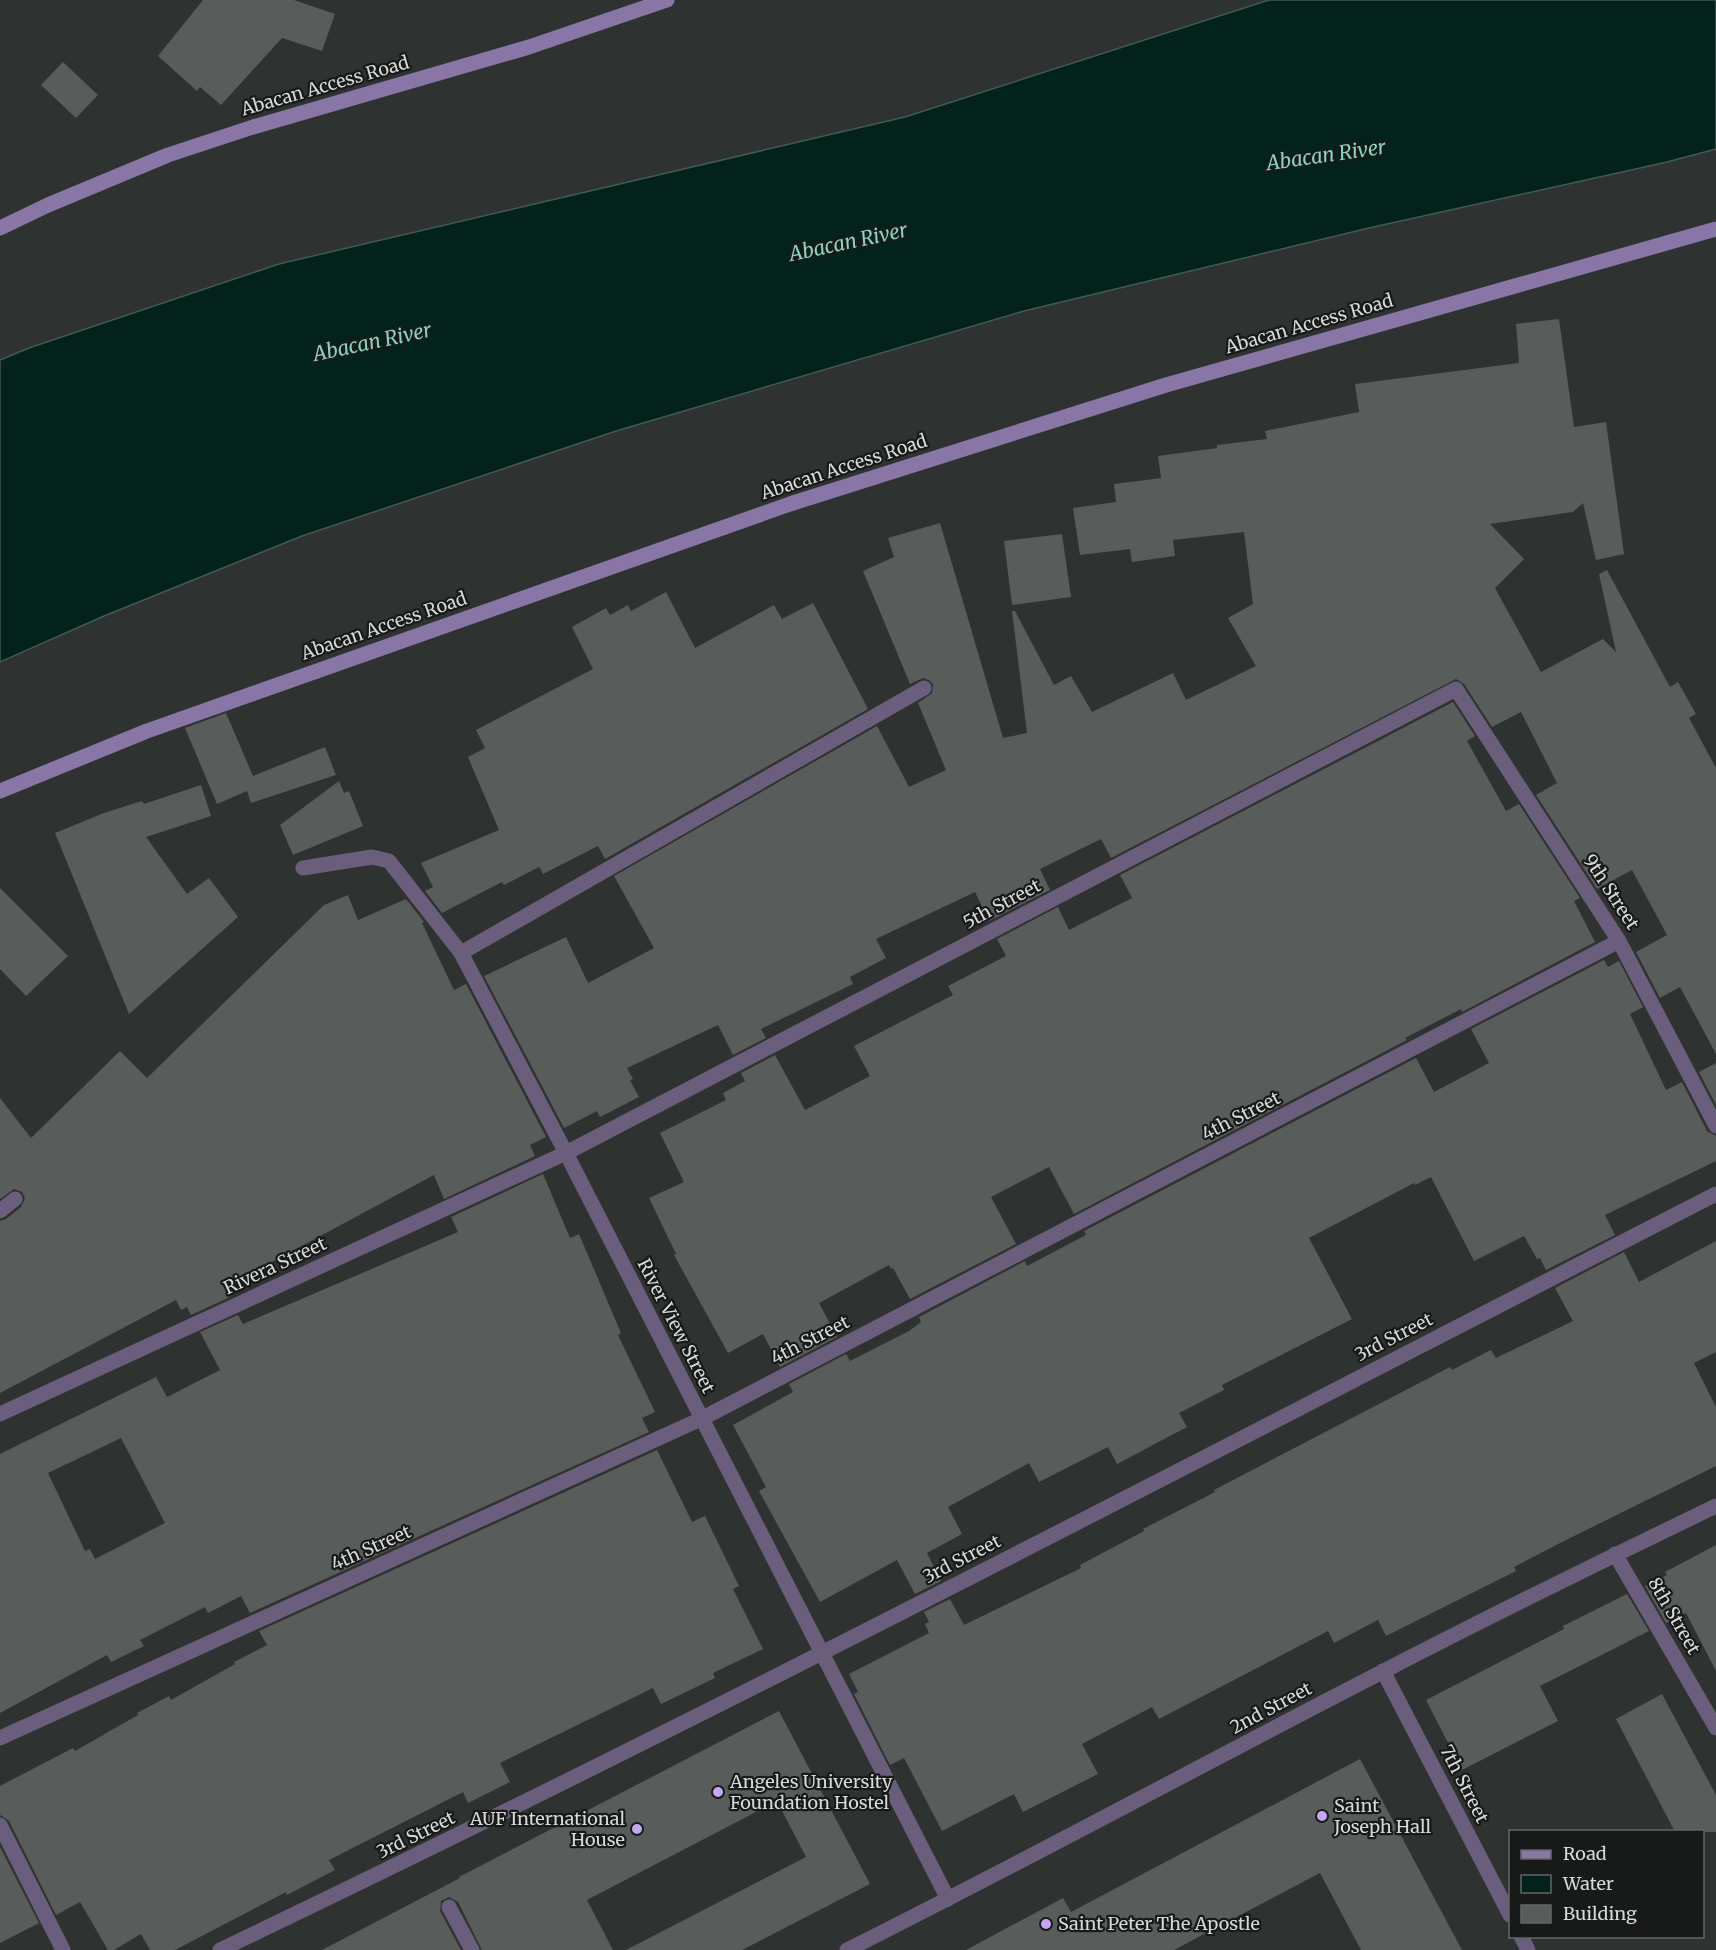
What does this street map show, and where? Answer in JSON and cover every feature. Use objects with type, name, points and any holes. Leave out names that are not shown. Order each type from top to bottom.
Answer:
[{"type":"street","name":"Abacan Access Road","points":[[0,228],[48,205],[168,155],[253,127],[529,46],[667,0]]},
{"type":"street","name":"Abacan Access Road","points":[[0,791],[147,731],[790,504],[1166,385],[1716,230]]},
{"type":"street","points":[[461,954],[924,687]]},
{"type":"street","name":"9th Street","points":[[1456,689],[1619,941],[1716,1126]]},
{"type":"street","name":"5th Street","points":[[566,1153],[1456,689]]},
{"type":"street","name":"River View Street","points":[[303,868],[372,857],[389,861],[461,954],[566,1153],[948,1899]]},
{"type":"street","name":"4th Street","points":[[0,1738],[701,1419],[1619,941]]},
{"type":"street","name":"Rivera Street","points":[[0,1414],[566,1153]]},
{"type":"street","name":"3rd Street","points":[[220,1950],[426,1852],[822,1653],[1716,1194]]},
{"type":"street","points":[[0,1211],[15,1198]]},
{"type":"street","name":"2nd Street","points":[[847,1950],[1383,1671],[1716,1506]]},
{"type":"street","name":"8th Street","points":[[1616,1554],[1716,1728]]},
{"type":"street","name":"7th Street","points":[[1383,1671],[1509,1914]]},
{"type":"street","points":[[0,1825],[63,1950]]},
{"type":"street","points":[[449,1907],[472,1950]]},
{"type":"water","name":"Abacan River","points":[[1269,0],[1716,0],[1716,149],[1369,228],[1024,311],[616,431],[302,536],[104,616],[0,662],[0,360],[29,348],[279,264],[905,117]]},
{"type":"building","points":[[203,0],[294,0],[335,14],[322,51],[282,38],[221,105],[200,87],[197,91],[158,56]]},
{"type":"building","points":[[63,62],[98,95],[76,118],[41,85]]},
{"type":"building","points":[[1559,319],[1574,427],[1606,422],[1624,554],[1596,560],[1583,503],[1573,512],[1490,524],[1524,559],[1495,588],[1541,672],[1603,639],[1616,652],[1599,574],[1607,570],[1670,687],[1678,682],[1696,714],[1689,718],[1716,768],[1716,1054],[1680,987],[1660,998],[1636,952],[1667,935],[1632,870],[1597,889],[1536,795],[1557,783],[1521,712],[1492,727],[1464,684],[1456,679],[1111,858],[1101,839],[1040,869],[1050,890],[989,921],[975,892],[876,939],[886,958],[850,977],[853,984],[761,1029],[766,1038],[733,1055],[718,1025],[627,1068],[633,1079],[630,1080],[639,1097],[600,1117],[597,1111],[564,1128],[484,976],[566,937],[588,983],[654,948],[614,876],[877,726],[909,787],[946,770],[918,703],[932,693],[933,684],[923,678],[910,684],[863,571],[894,557],[888,538],[940,523],[1003,738],[1027,733],[1012,611],[1015,611],[1054,685],[1071,676],[1092,712],[1173,673],[1186,700],[1256,666],[1228,618],[1253,604],[1244,532],[1173,540],[1175,556],[1132,562],[1130,549],[1080,555],[1073,508],[1116,502],[1114,484],[1161,478],[1158,456],[1267,439],[1265,431],[1359,412],[1355,384],[1519,363],[1516,324]]},
{"type":"building","points":[[1062,534],[1071,597],[1012,605],[1004,541]]},
{"type":"building","points":[[666,592],[695,648],[774,605],[782,619],[813,603],[868,709],[605,859],[598,846],[543,874],[539,867],[504,885],[502,882],[442,913],[425,891],[433,887],[421,863],[499,830],[468,757],[485,748],[476,730],[593,669],[572,627],[606,608],[610,615],[628,605],[631,611]]},
{"type":"building","points":[[1453,702],[1475,736],[1467,741],[1506,811],[1519,804],[1580,898],[1574,901],[1595,942],[1462,1012],[1461,1009],[1405,1038],[1407,1040],[1074,1214],[1049,1167],[991,1197],[1016,1244],[910,1299],[893,1268],[891,1269],[889,1265],[819,1303],[837,1337],[780,1367],[763,1334],[728,1353],[674,1255],[676,1254],[649,1198],[684,1182],[660,1133],[726,1100],[723,1093],[745,1081],[741,1073],[775,1055],[805,1110],[870,1076],[854,1046],[953,995],[948,986],[1006,956],[997,939],[1058,907],[1069,930],[1132,898],[1120,875]]},
{"type":"building","points":[[226,713],[253,776],[325,747],[336,775],[251,803],[247,791],[217,804],[185,728]]},
{"type":"building","points":[[339,781],[344,793],[349,791],[363,826],[293,855],[280,825]]},
{"type":"building","points":[[201,785],[211,816],[146,837],[187,894],[209,878],[238,917],[129,1014],[55,833],[104,813],[142,801],[144,804]]},
{"type":"building","points":[[0,888],[68,956],[26,996],[0,969]]},
{"type":"building","points":[[348,895],[358,920],[406,899],[424,922],[422,923],[454,990],[466,984],[546,1137],[530,1145],[535,1156],[444,1199],[434,1175],[225,1287],[230,1297],[191,1315],[187,1307],[181,1310],[176,1300],[0,1393],[0,1221],[21,1207],[25,1198],[22,1192],[14,1189],[0,1199],[0,1098],[31,1138],[120,1051],[147,1078],[324,905]]},
{"type":"building","points":[[1604,960],[1608,967],[1619,961],[1643,1007],[1630,1014],[1666,1090],[1682,1082],[1707,1131],[1716,1136],[1716,1161],[1605,1215],[1615,1235],[1546,1270],[1524,1236],[1474,1261],[1431,1177],[1415,1185],[1414,1183],[1309,1238],[1352,1319],[1222,1385],[1224,1390],[1179,1413],[1187,1427],[1117,1464],[1108,1447],[1039,1482],[1029,1463],[948,1507],[962,1534],[927,1553],[941,1581],[915,1594],[897,1560],[820,1602],[759,1491],[766,1487],[733,1425],[793,1392],[789,1384],[846,1354],[850,1361],[909,1331],[921,1322],[919,1317],[1025,1261],[1027,1266],[1086,1235],[1084,1231],[1416,1058],[1434,1092],[1489,1063],[1471,1029]]},
{"type":"building","points":[[1716,1063],[1716,1105],[1699,1072]]},
{"type":"building","points":[[543,1174],[570,1238],[579,1234],[621,1333],[618,1335],[655,1412],[642,1418],[649,1432],[250,1613],[241,1596],[208,1613],[205,1607],[140,1640],[144,1646],[111,1662],[107,1655],[0,1713],[0,1454],[156,1377],[167,1397],[220,1370],[200,1332],[238,1315],[243,1324],[458,1232],[451,1217]],"holes":[[[121,1438],[165,1523],[95,1559],[90,1549],[85,1551],[48,1473]]]},
{"type":"building","points":[[1716,1241],[1716,1352],[1694,1363],[1716,1407],[1716,1466],[1564,1541],[1514,1567],[1516,1571],[1386,1636],[1378,1620],[1334,1643],[1328,1631],[1159,1719],[1152,1707],[1082,1744],[1098,1774],[1023,1812],[1014,1794],[942,1831],[904,1758],[890,1765],[854,1694],[858,1692],[849,1674],[929,1633],[925,1624],[929,1622],[924,1612],[950,1599],[964,1625],[1081,1568],[1080,1565],[1215,1492],[1214,1490],[1450,1367],[1452,1370],[1491,1350],[1496,1358],[1573,1321],[1555,1288],[1624,1252],[1639,1282]]},
{"type":"building","points":[[657,1450],[692,1522],[705,1516],[739,1586],[733,1589],[763,1649],[713,1673],[715,1678],[661,1704],[653,1688],[500,1763],[510,1782],[468,1803],[463,1792],[329,1860],[335,1870],[287,1895],[286,1892],[175,1950],[150,1950],[141,1934],[114,1950],[108,1950],[80,1902],[56,1915],[9,1821],[0,1815],[0,1786],[73,1748],[75,1751],[138,1715],[137,1713],[169,1696],[171,1700],[267,1645],[259,1631]]},
{"type":"building","points":[[1716,1545],[1716,1671],[1686,1613],[1666,1623],[1645,1586],[1667,1575],[1665,1572]]},
{"type":"building","points":[[1627,1594],[1649,1631],[1540,1686],[1558,1721],[1462,1770],[1426,1700]]},
{"type":"building","points":[[1662,1694],[1716,1795],[1716,1832],[1674,1830],[1616,1719]]},
{"type":"building","name":"Angeles University Foundation Hostel","points":[[779,1711],[870,1884],[742,1950],[626,1950],[806,1857],[777,1801],[587,1900],[613,1950],[482,1950],[458,1902],[449,1897],[441,1901],[440,1911],[461,1950],[322,1950],[459,1877]]},
{"type":"building","name":"Saint Joseph Hall","points":[[1360,1759],[1462,1950],[1361,1950],[1320,1873],[1174,1950],[966,1950],[1063,1898],[1071,1912]]},
{"type":"building","points":[[0,1847],[39,1923],[0,1943]]},
{"type":"place","name":"Angeles University Foundation Hostel","points":[[718,1792]]},
{"type":"place","name":"Saint Joseph Hall","points":[[1322,1816]]},
{"type":"place","name":"AUF International House","points":[[637,1829]]},
{"type":"place","name":"Saint Peter The Apostle","points":[[1046,1924]]}]
